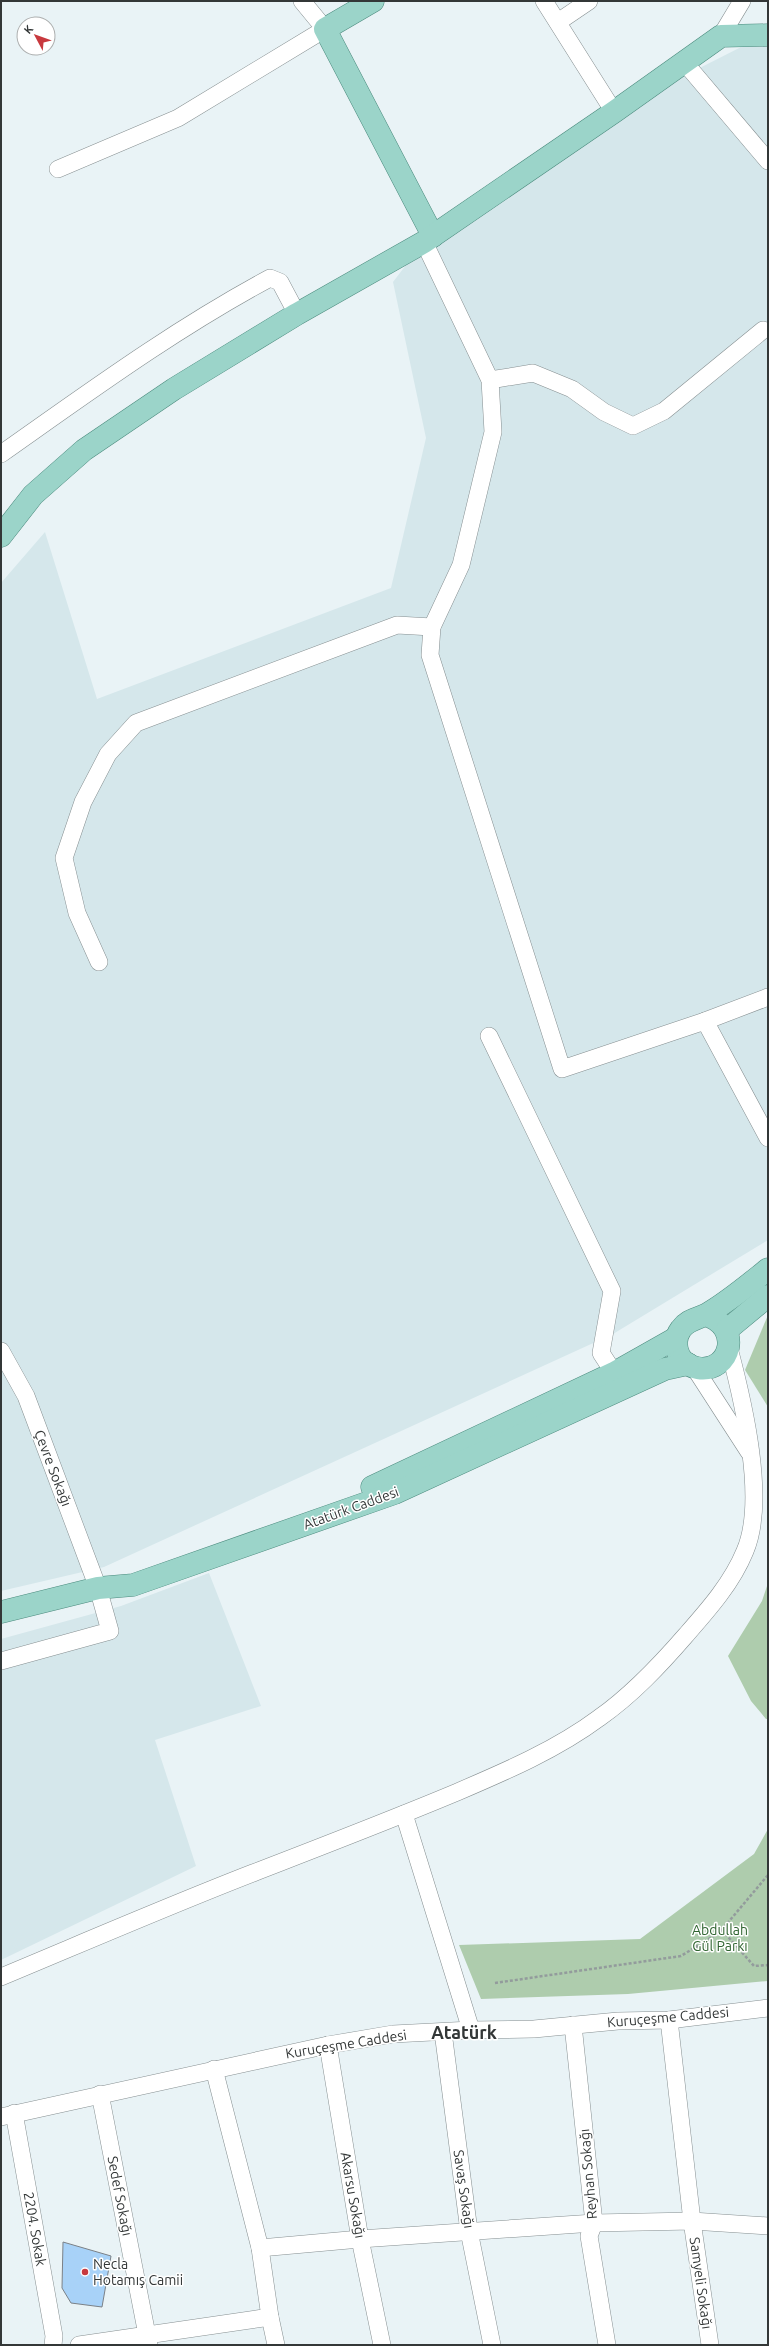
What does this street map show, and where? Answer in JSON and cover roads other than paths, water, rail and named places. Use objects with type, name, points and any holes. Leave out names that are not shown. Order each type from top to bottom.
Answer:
[{"type":"main road","points":[[373,1],[325,29],[428,239]]},
{"type":"main road","points":[[1,536],[33,495],[84,450],[174,388],[297,314],[428,239],[685,63],[721,36],[768,35]]},
{"type":"main road","points":[[99,1588],[131,1573],[375,1486],[614,1373],[676,1338],[687,1322],[705,1315],[768,1269]]},
{"type":"main road","points":[[676,1338],[676,1348],[680,1358],[691,1366],[707,1368],[717,1365],[724,1358],[728,1339],[768,1296]]},
{"type":"main road","points":[[705,1315],[718,1320],[728,1339]]},
{"type":"main road","name":"Atatürk Caddesi","points":[[1,1612],[99,1588],[133,1585],[395,1493],[665,1369],[691,1366]]},
{"type":"street","points":[[58,169],[178,118],[325,29],[302,1]]},
{"type":"street","points":[[544,1],[614,112]]},
{"type":"street","points":[[558,22],[589,1]]},
{"type":"street","points":[[721,36],[742,1]]},
{"type":"street","points":[[685,63],[768,161]]},
{"type":"street","points":[[428,239],[490,380],[493,432],[461,566],[432,626],[430,655],[562,1069],[705,1021],[768,998]]},
{"type":"street","points":[[1,454],[99,384],[214,308],[270,278],[280,282],[297,314]]},
{"type":"street","points":[[490,380],[533,373],[572,389],[604,412],[633,426],[664,411],[763,330]]},
{"type":"street","points":[[99,962],[77,914],[64,858],[83,802],[108,754],[136,723],[397,625],[432,626]]},
{"type":"street","points":[[705,1021],[768,1138]]},
{"type":"street","points":[[489,1036],[612,1291],[601,1353],[614,1373]]},
{"type":"street","points":[[1,1977],[176,1903],[404,1814],[498,1775],[557,1745],[598,1719],[620,1702],[666,1658],[703,1615],[731,1578],[746,1550],[752,1525],[753,1498],[749,1452],[749,1430],[728,1339]]},
{"type":"street","name":"Çevre Sokağı","points":[[1,1351],[26,1396],[99,1588],[110,1631],[1,1661]]},
{"type":"street","points":[[691,1366],[749,1452]]},
{"type":"street","points":[[404,1814],[471,2030]]},
{"type":"street","name":"Kuruçeşme Caddesi","points":[[7,2115],[328,2044],[393,2034],[471,2030],[534,2029],[573,2025],[669,2020],[768,2008]]},
{"type":"street","name":"Samyeli Sokağı","points":[[669,2020],[692,2221],[710,2345]]},
{"type":"street","name":"Reyhan Sokağı","points":[[573,2025],[594,2223],[590,2236],[607,2345]]},
{"type":"street","name":"Savaş Sokağı","points":[[443,2032],[469,2231],[492,2345]]},
{"type":"street","name":"Akarsu Sokağı","points":[[328,2044],[360,2239],[382,2345]]},
{"type":"street","points":[[214,2069],[260,2248],[270,2317],[276,2345]]},
{"type":"street","name":"Sedef Sokağı","points":[[100,2094],[148,2339]]},
{"type":"street","name":"2204. Sokak","points":[[7,2115],[54,2336],[53,2345]]},
{"type":"street","points":[[260,2248],[360,2239],[594,2223],[692,2221],[768,2226]]},
{"type":"street","points":[[79,2345],[148,2339],[270,2317]]},
{"type":"place","name":"Necla Hotamış Camii","points":[[85,2272]]},
{"type":"district","name":"Atatürk","points":[[464,2033]]},
{"type":"park label","name":"Abdullah Gül Parkı","points":[[720,1938]]}]
